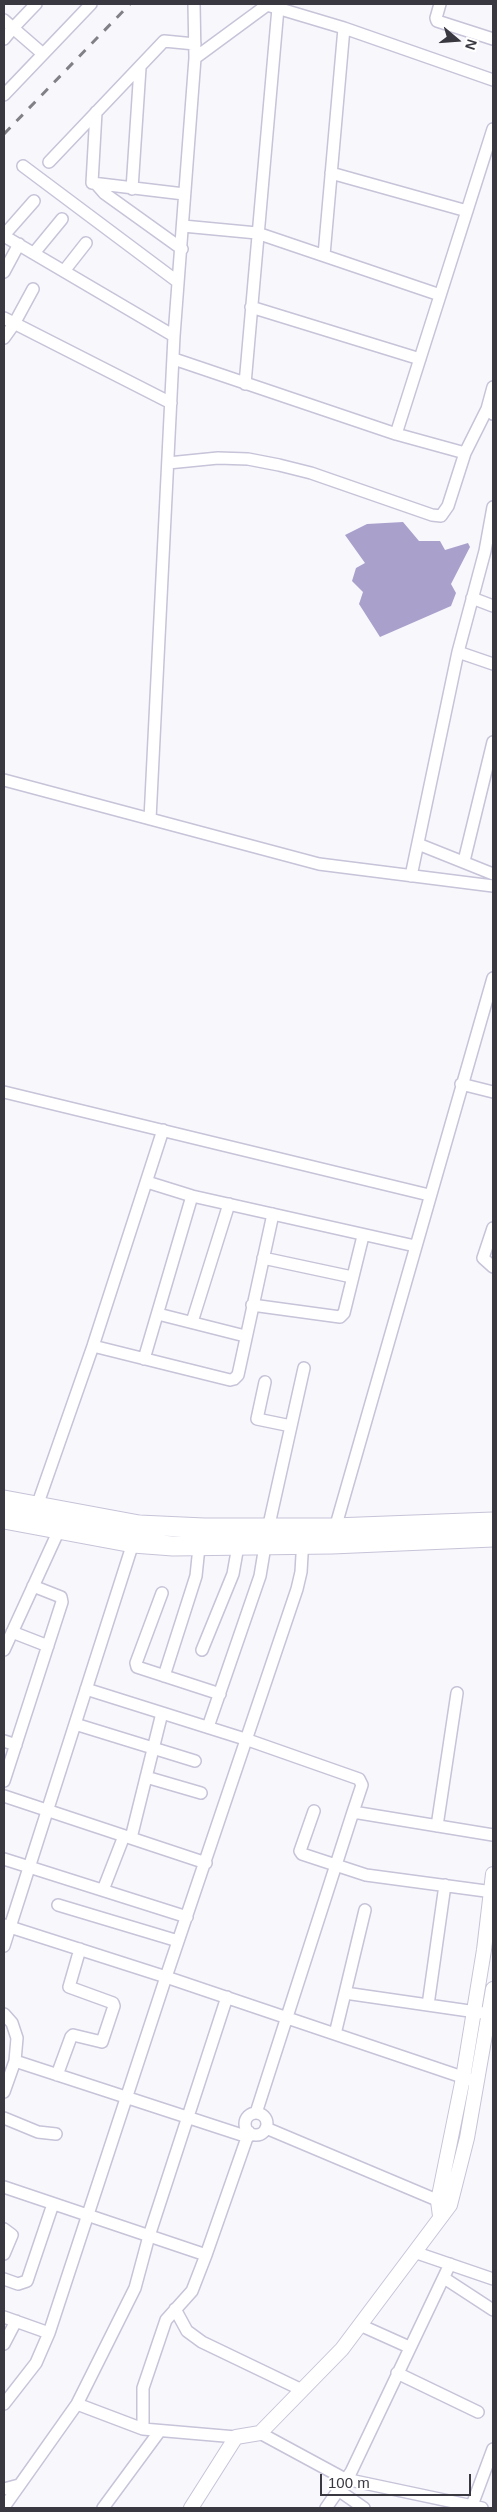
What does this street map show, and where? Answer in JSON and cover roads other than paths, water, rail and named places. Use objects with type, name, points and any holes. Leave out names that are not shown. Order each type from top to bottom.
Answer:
[{"type":"highway","points":[[4,1500],[139,1524],[266,1537],[493,1537]]},
{"type":"highway","points":[[43,1507],[52,1528]]},
{"type":"highway","points":[[4,1519],[133,1543],[238,1546],[266,1537]]},
{"type":"highway","points":[[333,1536],[493,1522]]},
{"type":"street","points":[[4,39],[36,4]]},
{"type":"street","points":[[4,95],[91,4]]},
{"type":"street","points":[[150,819],[174,336],[195,58],[194,9],[202,4]]},
{"type":"street","points":[[440,4],[436,18],[438,21],[493,39]]},
{"type":"street","points":[[195,58],[267,5],[344,28],[493,80]]},
{"type":"street","points":[[245,384],[278,8]]},
{"type":"street","points":[[4,20],[43,54]]},
{"type":"street","points":[[324,255],[344,28]]},
{"type":"street","points":[[49,162],[164,41],[194,44]]},
{"type":"street","points":[[132,189],[140,68]]},
{"type":"street","points":[[96,112],[91,182],[132,189],[184,194]]},
{"type":"street","points":[[396,434],[493,129]]},
{"type":"street","points":[[23,166],[178,282]]},
{"type":"street","points":[[331,173],[467,211]]},
{"type":"street","points":[[97,184],[104,193],[182,249]]},
{"type":"street","points":[[34,201],[4,235],[174,336]]},
{"type":"street","points":[[34,253],[62,219]]},
{"type":"street","points":[[183,226],[258,233],[440,295]]},
{"type":"street","points":[[64,271],[86,243]]},
{"type":"street","points":[[4,272],[19,244]]},
{"type":"street","points":[[4,338],[9,321],[33,289]]},
{"type":"street","points":[[251,307],[420,359]]},
{"type":"street","points":[[9,321],[171,404]]},
{"type":"street","points":[[174,359],[396,434],[465,453]]},
{"type":"street","points":[[168,463],[218,458],[256,460],[311,473],[432,515],[441,516],[448,506],[465,453],[490,411],[493,387]]},
{"type":"street","points":[[411,876],[458,652],[472,598],[489,552],[493,507]]},
{"type":"street","points":[[472,598],[493,606]]},
{"type":"street","points":[[458,652],[493,664]]},
{"type":"street","points":[[464,861],[493,742]]},
{"type":"street","points":[[4,780],[319,864],[493,886]]},
{"type":"street","points":[[418,844],[493,874]]},
{"type":"street","points":[[333,1536],[414,1246],[493,978]]},
{"type":"street","points":[[461,1084],[493,1092]]},
{"type":"street","points":[[4,1092],[429,1195]]},
{"type":"street","points":[[43,1507],[92,1346],[163,1130]]},
{"type":"street","points":[[147,1182],[192,1196],[414,1246]]},
{"type":"street","points":[[144,1359],[192,1196]]},
{"type":"street","points":[[192,1322],[229,1204]]},
{"type":"street","points":[[92,1346],[230,1380],[238,1375],[273,1214]]},
{"type":"street","points":[[493,1228],[483,1258],[493,1267]]},
{"type":"street","points":[[252,1305],[337,1318],[344,1313],[363,1236]]},
{"type":"street","points":[[263,1258],[352,1277]]},
{"type":"street","points":[[158,1314],[245,1336]]},
{"type":"street","points":[[208,1727],[260,1576],[266,1537],[304,1368]]},
{"type":"street","points":[[266,1382],[257,1419],[291,1426]]},
{"type":"street","points":[[4,1650],[33,1586],[52,1528]]},
{"type":"street","points":[[4,2404],[36,2363],[49,2333],[178,1941],[298,1589],[303,1536]]},
{"type":"street","points":[[4,1946],[7,1926],[29,1866],[133,1543]]},
{"type":"street","points":[[164,1676],[196,1576],[199,1546]]},
{"type":"street","points":[[202,1650],[233,1574],[238,1546]]},
{"type":"street","points":[[4,1781],[62,1599],[33,1586]]},
{"type":"street","points":[[162,1593],[136,1665],[138,1668],[220,1694]]},
{"type":"street","points":[[12,1632],[48,1646]]},
{"type":"street","points":[[86,1689],[248,1740],[359,1778],[362,1785],[256,2113],[251,2115],[245,2123],[248,2134],[206,2255],[192,2291],[166,2320],[143,2388],[143,2430]]},
{"type":"street","points":[[437,1826],[457,1692]]},
{"type":"street","points":[[103,1890],[127,1837],[146,1777],[162,1713]]},
{"type":"street","points":[[75,1724],[195,1761]]},
{"type":"street","points":[[4,1741],[16,1745]]},
{"type":"street","points":[[146,1777],[201,1793]]},
{"type":"street","points":[[4,1796],[206,1862]]},
{"type":"street","points":[[314,1811],[300,1852],[302,1854],[336,1867],[366,1875],[492,1891]]},
{"type":"street","points":[[353,1812],[493,1835]]},
{"type":"street","points":[[4,1859],[187,1917]]},
{"type":"street","points":[[444,2203],[452,2134],[474,2011],[493,1874]]},
{"type":"street","points":[[428,2005],[445,1885]]},
{"type":"street","points":[[58,1905],[178,1941]]},
{"type":"street","points":[[335,2034],[365,1910]]},
{"type":"street","points":[[7,1926],[227,1997],[477,2082]]},
{"type":"street","points":[[57,2075],[71,2037],[74,2035],[102,2042],[114,2006],[113,2003],[69,1987],[80,1949]]},
{"type":"street","points":[[77,2404],[143,2430],[236,2437],[260,2433],[342,2349],[440,2216],[467,2138],[493,1989]]},
{"type":"street","points":[[345,1993],[490,2014]]},
{"type":"street","points":[[4,2507],[77,2404],[135,2288],[149,2236],[227,1997]]},
{"type":"street","points":[[4,2014],[12,2023],[17,2038],[15,2061],[4,2092]]},
{"type":"street","points":[[15,2061],[188,2117],[248,2134],[259,2134],[266,2128]]},
{"type":"street","points":[[256,2113],[265,2118],[266,2128]]},
{"type":"street","points":[[4,2118],[38,2132],[56,2134]]},
{"type":"street","points":[[266,2128],[444,2203]]},
{"type":"street","points":[[452,2134],[467,2138]]},
{"type":"street","points":[[4,2187],[206,2255]]},
{"type":"street","points":[[4,2279],[18,2284],[27,2281],[53,2204]]},
{"type":"street","points":[[4,2229],[12,2234],[4,2254]]},
{"type":"street","points":[[414,2252],[493,2279]]},
{"type":"street","points":[[326,2508],[345,2479],[450,2264]]},
{"type":"street","points":[[444,2278],[493,2310]]},
{"type":"street","points":[[175,2309],[187,2331],[202,2342],[302,2390]]},
{"type":"street","points":[[4,2317],[49,2333]]},
{"type":"street","points":[[4,2344],[16,2321]]},
{"type":"street","points":[[360,2325],[409,2347]]},
{"type":"street","points":[[397,2373],[478,2412]]},
{"type":"street","points":[[104,2508],[159,2432]]},
{"type":"street","points":[[260,2433],[345,2479],[475,2508],[493,2449]]},
{"type":"street","points":[[191,2508],[236,2437]]},
{"type":"street","points":[[4,2488],[19,2485]]},
{"type":"street","points":[[338,2490],[364,2508]]},
{"type":"railway","points":[[4,134],[130,4]]}]
